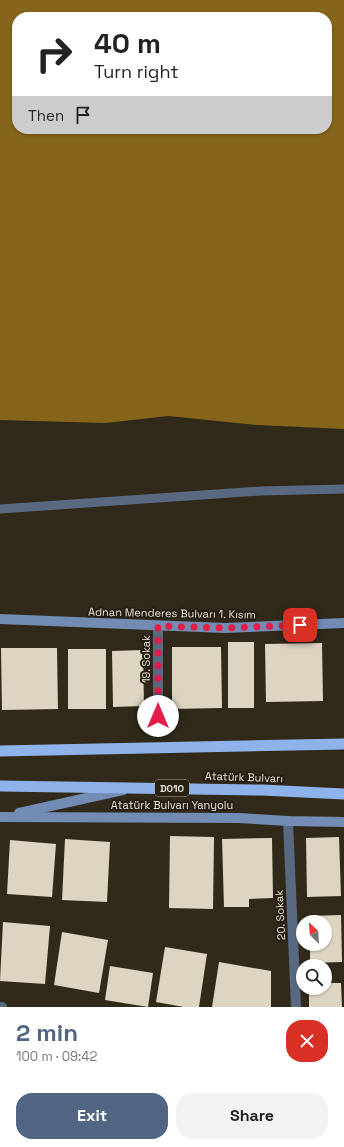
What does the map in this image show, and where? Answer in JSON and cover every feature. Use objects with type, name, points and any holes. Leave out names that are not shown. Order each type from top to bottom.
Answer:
[{"type":"highway","points":[[0,751],[344,744]]},
{"type":"highway","name":"Atatürk Bulvarı","points":[[0,786],[138,787],[262,790],[344,794]]},
{"type":"main road","name":"Adnan Menderes Bulvarı 1. Kısım","points":[[0,619],[225,628],[344,623]]},
{"type":"main road","points":[[1,817],[138,787]]},
{"type":"main road","name":"Atatürk Bulvarı Yanyolu","points":[[1,817],[239,818],[344,822]]},
{"type":"street","points":[[0,509],[261,491],[344,489]]},
{"type":"street","name":"19. Sokak","points":[[158,626],[158,716]]},
{"type":"street","name":"20. Sokak","points":[[288,821],[296,1007]]},
{"type":"shaded area","points":[[0,0],[344,0],[344,429],[257,425],[169,416],[105,423],[0,420]]},
{"type":"building","points":[[228,642],[254,642],[254,708],[228,708]]},
{"type":"building","points":[[322,643],[323,701],[266,702],[265,644]]},
{"type":"building","points":[[172,647],[221,647],[222,708],[172,709]]},
{"type":"building","points":[[1,648],[57,648],[58,709],[2,710]]},
{"type":"building","points":[[68,649],[106,649],[106,709],[68,709]]},
{"type":"building","points":[[143,650],[144,706],[113,707],[112,651]]},
{"type":"building","points":[[170,836],[214,837],[213,909],[169,908]]},
{"type":"building","points":[[339,837],[341,896],[307,897],[306,838]]},
{"type":"building","points":[[272,838],[273,898],[249,899],[249,907],[224,907],[222,839]]},
{"type":"building","points":[[65,839],[110,842],[107,902],[62,900]]},
{"type":"building","points":[[10,840],[56,844],[52,897],[7,894]]},
{"type":"building","points":[[332,915],[341,915],[342,962],[332,962],[332,959],[310,959],[310,951],[332,951]]},
{"type":"building","points":[[3,922],[50,926],[45,984],[0,981]]},
{"type":"building","points":[[62,932],[108,940],[99,993],[54,985]]},
{"type":"building","points":[[165,947],[207,954],[199,1007],[184,1007],[156,1002]]},
{"type":"building","points":[[219,962],[271,971],[271,1007],[212,1007]]},
{"type":"building","points":[[110,966],[153,973],[148,1007],[105,1000]]},
{"type":"building","points":[[332,983],[341,983],[342,1007],[309,1007],[309,995],[332,995]]},
{"type":"route","points":[[158,716],[158,626],[225,628],[300,625]]}]
